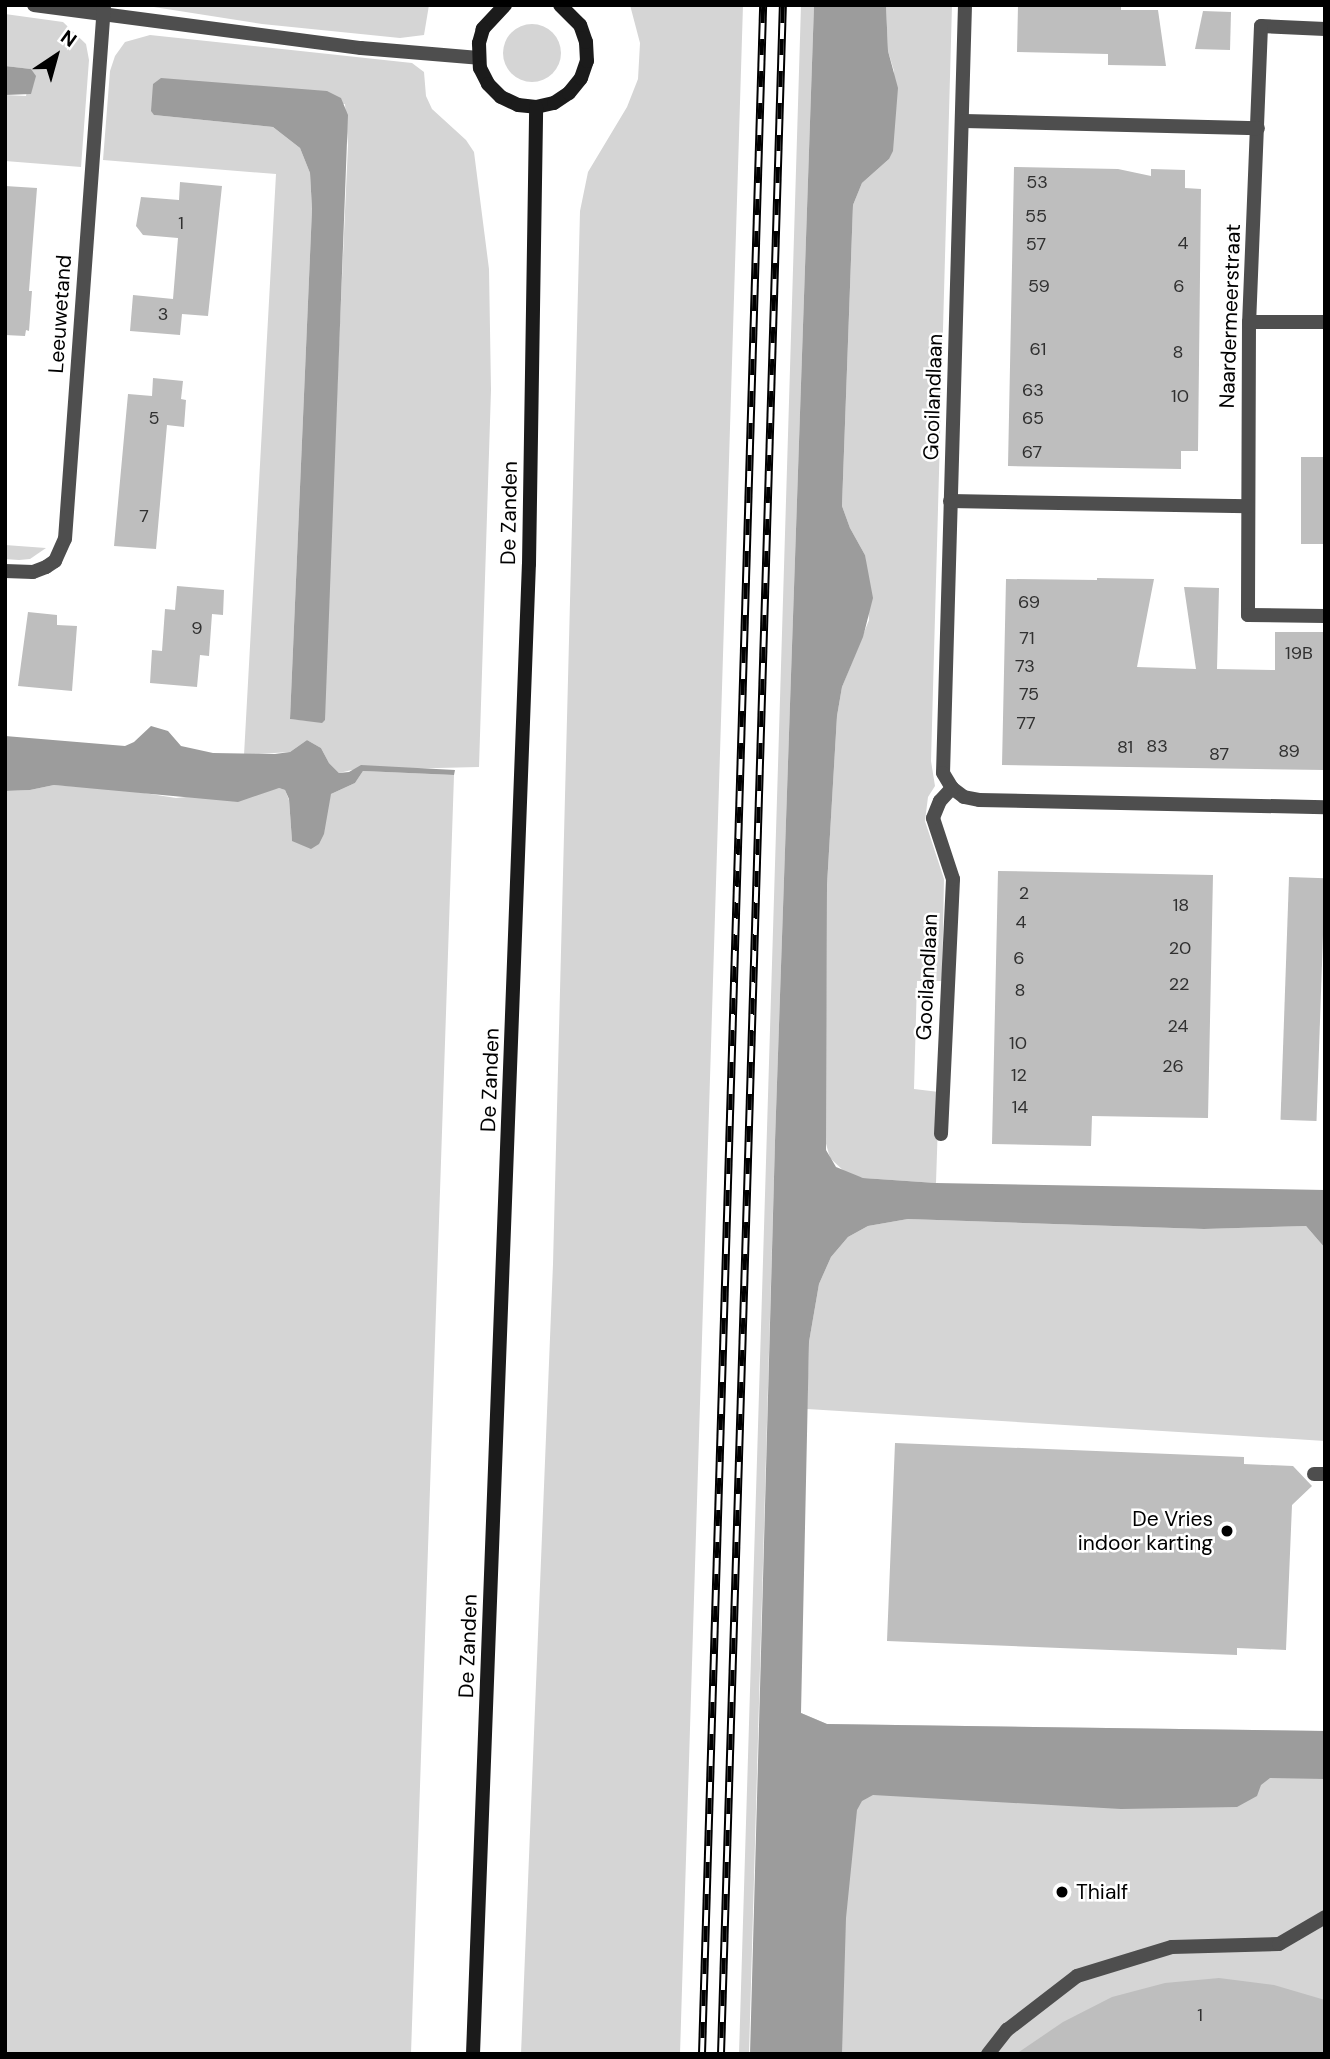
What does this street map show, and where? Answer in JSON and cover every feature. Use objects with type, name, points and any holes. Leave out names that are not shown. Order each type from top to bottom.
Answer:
[{"type":"main road","points":[[505,5],[483,29],[479,58],[483,76],[494,91],[509,102],[536,107],[554,103],[569,93],[581,78],[587,61],[586,42],[580,25],[560,5]]},
{"type":"main road","name":"De Zanden","points":[[473,2054],[528,591],[536,107]]},
{"type":"street","points":[[34,5],[104,10],[479,58]]},
{"type":"street","name":"Gooilandlaan","points":[[941,1134],[953,879],[933,818],[940,801],[952,788],[943,773],[964,121],[965,5]]},
{"type":"street","name":"Leeuwetand","points":[[5,571],[33,572],[46,567],[55,561],[65,539],[104,10]]},
{"type":"street","name":"Naardermeerstraat","points":[[1325,29],[1261,26],[1249,322],[1248,506],[1248,615],[1325,616]]},
{"type":"street","points":[[964,121],[1258,128]]},
{"type":"street","points":[[1249,322],[1325,322]]},
{"type":"street","points":[[950,501],[1248,506]]},
{"type":"street","points":[[952,788],[964,797],[979,800],[1325,807]]},
{"type":"street","points":[[988,2054],[1007,2030],[1077,1976],[1172,1947],[1279,1944],[1325,1917]]},
{"type":"shaded area","points":[[141,5],[429,5],[424,35],[400,38],[262,24]]},
{"type":"shaded area","points":[[630,5],[743,5],[680,2054],[521,2054],[553,1264],[580,211],[588,172],[627,107],[638,79],[640,43]]},
{"type":"shaded area","points":[[801,5],[814,5],[775,1141],[749,2054],[739,2054]]},
{"type":"shaded area","points":[[814,5],[886,5],[888,51],[898,88],[893,151],[889,159],[862,183],[853,205],[842,506],[850,528],[865,555],[873,598],[863,637],[842,687],[837,716],[827,885],[826,1150],[836,1167],[863,1178],[936,1183],[1325,1190],[1325,1248],[1306,1226],[1204,1229],[908,1219],[868,1226],[848,1237],[831,1257],[819,1284],[809,1342],[801,1713],[827,1724],[1325,1731],[1325,1779],[1270,1778],[1261,1785],[1257,1796],[1237,1807],[1121,1809],[873,1795],[862,1801],[857,1810],[846,1918],[842,2054],[750,2054],[775,1141]]},
{"type":"shaded area","points":[[886,5],[952,5],[931,761],[935,786],[928,797],[925,821],[944,879],[942,981],[917,981],[914,1089],[939,1092],[936,1183],[863,1178],[847,1174],[830,1158],[825,1140],[827,885],[837,716],[842,687],[869,620],[865,555],[850,528],[842,506],[853,205],[862,183],[889,159],[894,71],[888,51]]},
{"type":"shaded area","points":[[5,14],[63,22],[86,44],[89,60],[81,167],[5,161],[5,95],[26,96],[31,69],[5,66]]},
{"type":"shaded area","points":[[532,24],[543,26],[556,37],[561,53],[559,64],[548,77],[532,82],[521,80],[508,69],[503,53],[505,42],[516,29]]},
{"type":"shaded area","points":[[150,35],[412,63],[424,72],[426,96],[432,109],[466,140],[474,152],[489,269],[491,390],[479,767],[352,770],[339,773],[329,763],[321,748],[307,740],[290,752],[244,755],[276,174],[103,160],[110,71],[115,56],[125,42]],"holes":[[[345,104],[348,145],[322,722],[290,719],[312,209],[310,173],[300,148],[273,127],[154,115]]]},
{"type":"shaded area","points":[[5,66],[31,69],[36,76],[31,94],[5,95]]},
{"type":"shaded area","points":[[161,78],[327,91],[341,98],[348,115],[325,720],[322,723],[290,719],[312,209],[310,173],[300,148],[273,127],[154,115],[151,111],[153,84]]},
{"type":"shaded area","points":[[5,545],[46,548],[30,559],[5,559]]},
{"type":"shaded area","points":[[151,726],[168,731],[181,746],[213,753],[290,752],[307,740],[321,748],[329,763],[339,773],[349,772],[361,765],[455,770],[454,775],[363,771],[355,783],[331,794],[324,834],[319,844],[311,849],[292,841],[289,799],[285,790],[279,788],[238,802],[54,785],[5,791],[5,736],[125,746],[134,742]]},
{"type":"shaded area","points":[[363,771],[454,775],[411,2054],[5,2054],[5,791],[54,785],[125,790],[176,798],[279,788],[285,790],[289,800],[292,841],[331,794],[355,783]]},
{"type":"shaded area","points":[[908,1219],[1204,1229],[1306,1226],[1325,1248],[1325,1441],[807,1409],[809,1342],[819,1284],[831,1257],[848,1237],[868,1226]]},
{"type":"shaded area","name":"Thialf","points":[[801,1713],[827,1724],[1325,1731],[1325,2054],[796,2054]]},
{"type":"building","points":[[1018,5],[1121,5],[1121,10],[1158,10],[1166,66],[1108,65],[1108,54],[1017,52]]},
{"type":"building","points":[[1203,11],[1231,12],[1230,50],[1195,49]]},
{"type":"building","points":[[1014,167],[1118,169],[1151,176],[1151,169],[1185,170],[1185,188],[1201,189],[1198,451],[1181,451],[1181,469],[1008,466]]},
{"type":"building","points":[[180,182],[222,186],[208,316],[182,314],[180,335],[130,331],[133,295],[173,299],[178,238],[143,235],[136,226],[141,197],[179,200]]},
{"type":"building","points":[[5,186],[37,188],[29,291],[32,291],[29,331],[26,330],[25,336],[5,335]]},
{"type":"building","points":[[153,378],[183,381],[181,399],[186,400],[184,427],[167,425],[156,549],[114,546],[128,394],[152,396]]},
{"type":"building","points":[[1301,457],[1325,457],[1325,544],[1301,544]]},
{"type":"building","points":[[1006,579],[1154,579],[1137,667],[1196,669],[1184,587],[1219,588],[1217,669],[1275,670],[1275,632],[1325,632],[1325,770],[1002,765]]},
{"type":"building","points":[[177,586],[224,590],[223,615],[212,614],[209,656],[200,655],[197,687],[150,683],[152,650],[162,651],[165,609],[175,610]]},
{"type":"building","points":[[28,612],[57,615],[57,625],[77,626],[72,691],[18,686]]},
{"type":"building","points":[[998,871],[1213,875],[1208,1118],[1092,1116],[1091,1146],[992,1144]]},
{"type":"building","points":[[1289,877],[1325,878],[1316,1121],[1281,1120]]},
{"type":"building","points":[[895,1443],[1244,1457],[1244,1464],[1293,1466],[1312,1486],[1292,1505],[1286,1650],[1237,1648],[1237,1655],[887,1641]]},
{"type":"building","points":[[1219,1978],[1274,1985],[1325,2000],[1325,2054],[1016,2054],[1063,2022],[1112,1997],[1165,1983]]},
{"type":"railway","points":[[702,2054],[763,5]]},
{"type":"railway","points":[[721,2054],[783,5]]},
{"type":"place","name":"De Vries indoor karting","points":[[1227,1531]]},
{"type":"place","name":"Thialf","points":[[1062,1892]]}]
